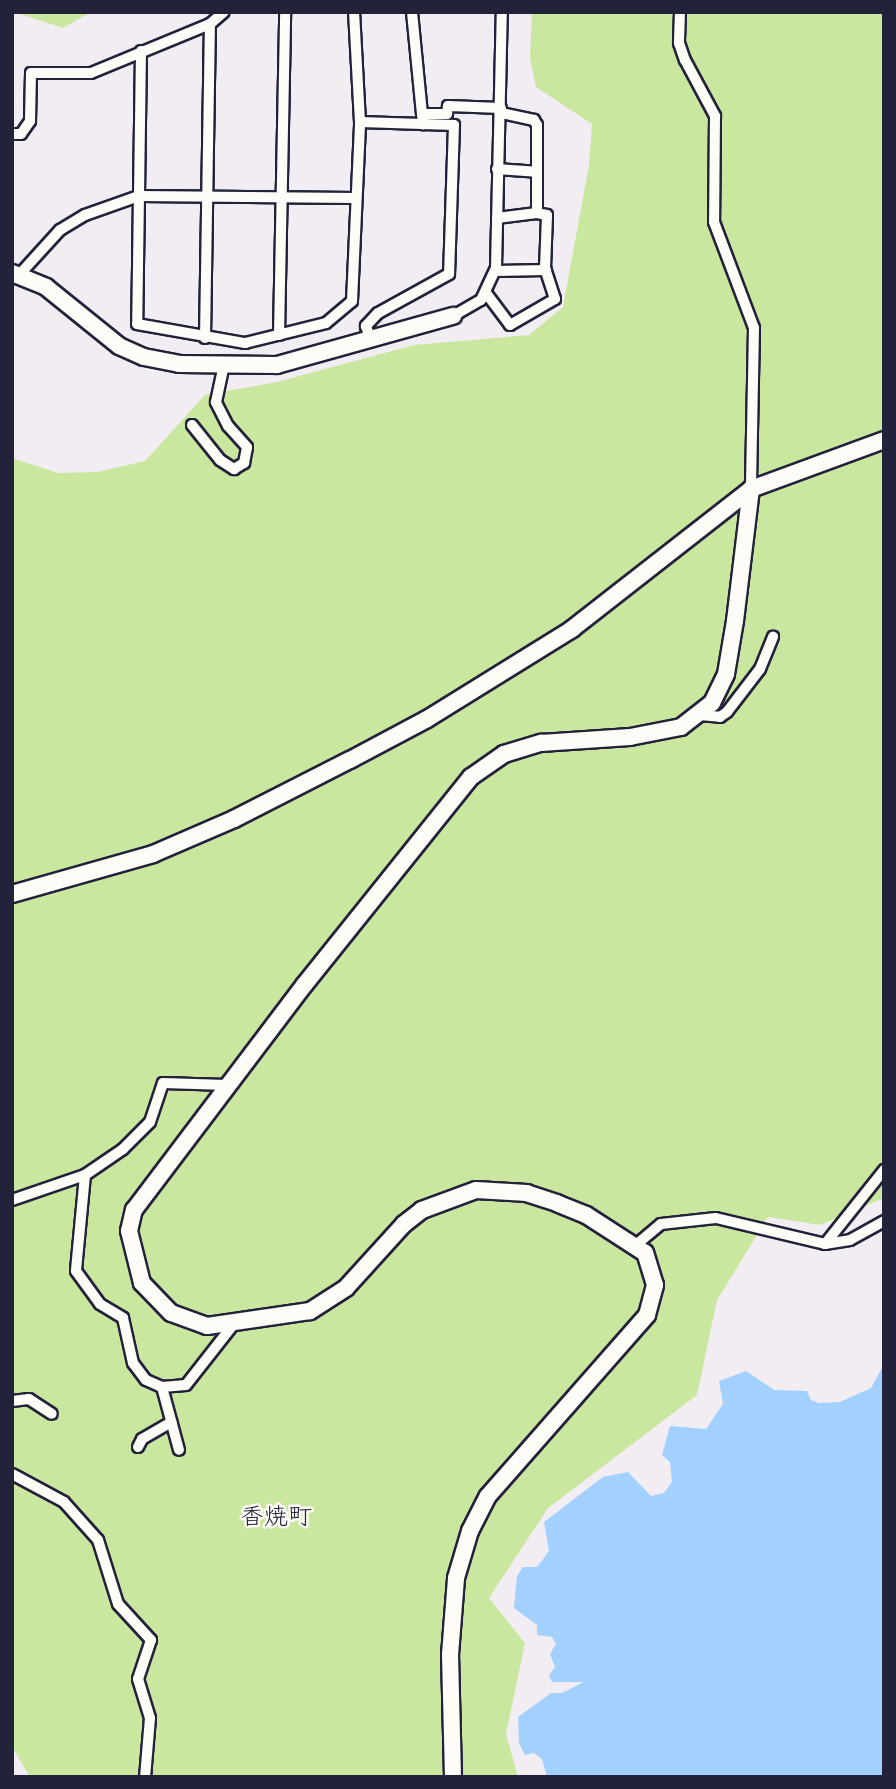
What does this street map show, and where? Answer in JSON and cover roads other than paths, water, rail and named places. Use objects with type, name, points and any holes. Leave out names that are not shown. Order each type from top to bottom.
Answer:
[{"type":"street","points":[[12,134],[22,134],[30,121],[31,73],[91,73],[210,24],[223,12]]},
{"type":"street","points":[[279,335],[285,12]]},
{"type":"street","points":[[141,51],[137,324],[245,343],[334,320],[352,301],[360,122],[354,12]]},
{"type":"street","points":[[412,12],[423,119]]},
{"type":"street","points":[[355,198],[139,196],[85,215],[60,230],[16,274],[46,287],[119,346],[144,358],[224,364],[277,365],[453,316],[471,308],[486,293],[495,271],[502,12]]},
{"type":"street","points":[[453,1777],[450,1655],[456,1578],[470,1531],[488,1496],[647,1315],[655,1285],[645,1253],[637,1244],[586,1215],[537,1196],[476,1190],[422,1210],[404,1224],[346,1288],[310,1311],[233,1325],[192,1324],[156,1301],[134,1265],[130,1231],[144,1192],[471,777],[486,765],[541,743],[657,733],[699,716],[712,703],[726,674],[744,565],[751,489],[754,328],[714,222],[715,116],[685,60],[679,43],[680,12]]},
{"type":"street","points":[[205,338],[210,24]]},
{"type":"street","points":[[360,122],[423,119],[447,114],[448,106],[500,111],[534,120],[537,213]]},
{"type":"street","points":[[370,338],[366,326],[378,313],[449,274],[454,125],[423,119]]},
{"type":"street","points":[[497,169],[536,172]]},
{"type":"street","points":[[486,293],[510,325],[555,299],[546,270],[547,215],[537,213],[497,218]]},
{"type":"street","points":[[495,271],[546,270]]},
{"type":"street","points":[[192,425],[220,460],[234,469],[244,463],[247,447],[228,426],[216,402],[224,364]]},
{"type":"street","points":[[12,894],[153,854],[234,819],[427,719],[572,629],[751,489],[884,440]]},
{"type":"street","points":[[699,716],[720,717],[727,712],[760,669],[773,637]]},
{"type":"street","points":[[12,1200],[85,1175],[143,1130],[163,1083],[227,1085]]},
{"type":"street","points":[[825,1244],[884,1170]]},
{"type":"street","points":[[85,1175],[76,1270],[100,1304],[127,1325],[133,1363],[146,1380],[162,1387],[179,1387],[193,1381],[233,1325]]},
{"type":"street","points":[[637,1244],[661,1224],[716,1218],[825,1244],[850,1240],[884,1221]]},
{"type":"street","points":[[162,1387],[179,1450]]},
{"type":"street","points":[[12,1401],[29,1399],[52,1414]]},
{"type":"street","points":[[138,1447],[142,1439],[172,1422]]},
{"type":"street","points":[[12,1474],[64,1502],[99,1541],[118,1604],[151,1640],[138,1679],[150,1718],[145,1777]]},
{"type":"water","points":[[884,1364],[884,1777],[547,1777],[542,1759],[534,1753],[525,1755],[519,1743],[518,1717],[551,1693],[562,1693],[584,1682],[552,1682],[549,1675],[555,1667],[550,1654],[556,1644],[552,1637],[537,1635],[537,1625],[514,1608],[517,1576],[523,1567],[537,1567],[549,1551],[544,1522],[603,1477],[628,1472],[651,1496],[664,1493],[672,1482],[670,1462],[662,1455],[670,1426],[706,1429],[723,1404],[719,1381],[746,1371],[774,1390],[807,1391],[811,1400],[819,1403],[840,1402],[871,1388]]},
{"type":"district","name":"香焼町","points":[[276,1520]]}]
